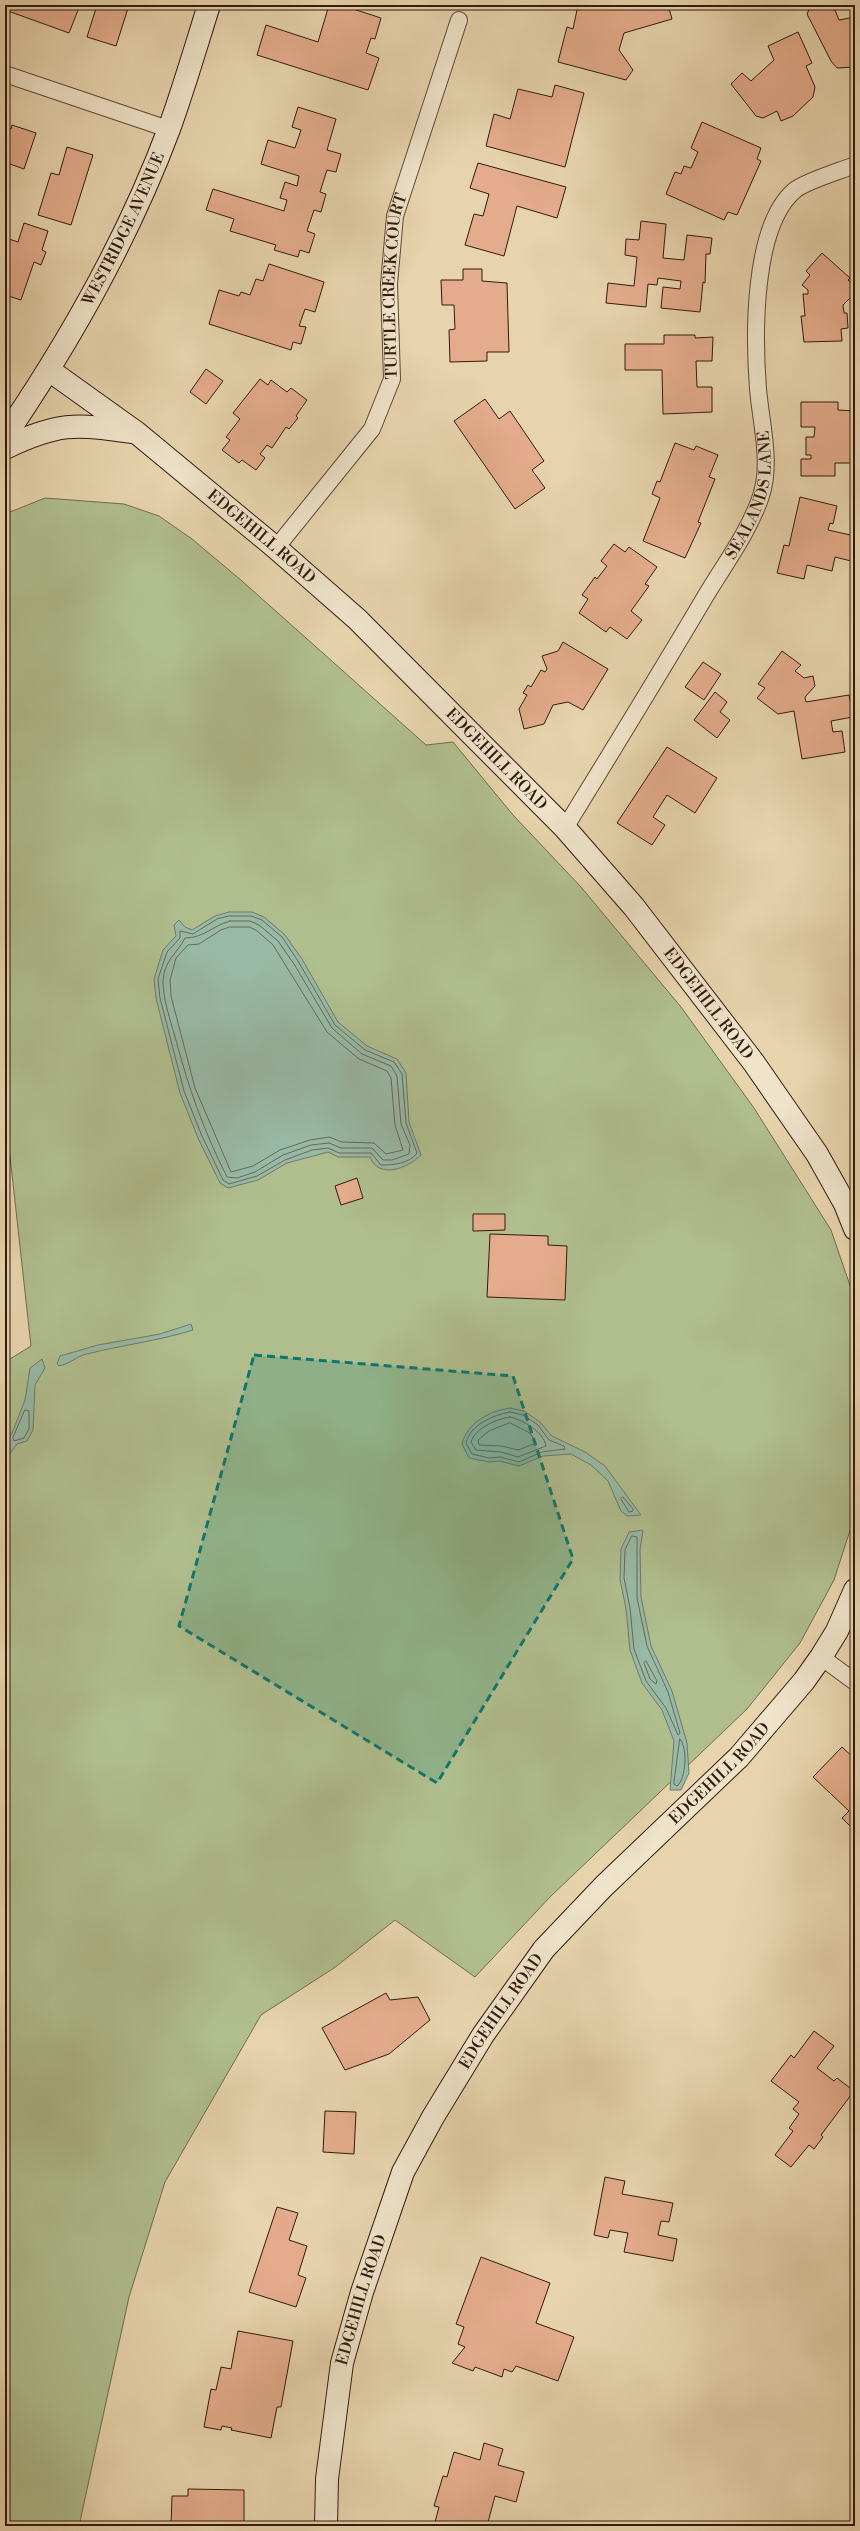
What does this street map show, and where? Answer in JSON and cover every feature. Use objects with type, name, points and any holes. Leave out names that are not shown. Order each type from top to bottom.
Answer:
[{"type":"street","name":"WESTRIDGE AVENUE","points":[[9,424],[48,370],[128,225],[168,129],[209,5]]},
{"type":"street","name":"TURTLE CREEK COURT","points":[[276,548],[372,429],[392,379],[389,284],[395,216],[459,20]]},
{"type":"street","points":[[5,74],[168,129]]},
{"type":"street","name":"SEALANDS LANE","points":[[565,828],[692,620],[747,526],[761,498],[767,476],[758,388],[757,305],[767,233],[782,204],[796,189],[855,165]]},
{"type":"street","name":"EDGEHILL ROAD","points":[[48,370],[137,433],[276,548],[357,619],[565,828],[634,907],[754,1063],[817,1154],[845,1204],[855,1230]]},
{"type":"street","points":[[5,448],[31,435],[59,427],[87,425],[137,433]]},
{"type":"street","name":"EDGEHILL ROAD","points":[[326,2526],[327,2479],[342,2363],[362,2292],[403,2172],[433,2118],[483,2035],[544,1949],[604,1886],[739,1757],[804,1682],[838,1630],[855,1590]]},
{"type":"street","points":[[821,1657],[855,1682]]},
{"type":"highlighted area","points":[[254,1355],[513,1376],[573,1559],[437,1783],[179,1626]]},
{"type":"shaded area","points":[[45,498],[124,504],[159,516],[192,539],[242,581],[426,745],[453,742],[513,815],[581,887],[681,1007],[754,1108],[831,1230],[855,1300],[855,1515],[834,1580],[800,1643],[747,1709],[550,1897],[475,1977],[395,1920],[334,1968],[261,2015],[165,2182],[129,2297],[79,2526],[5,2526],[5,1362],[31,1346],[5,1111],[5,514]]},
{"type":"water","points":[[229,912],[252,912],[264,917],[285,935],[302,959],[338,1022],[367,1046],[397,1059],[406,1073],[409,1122],[421,1155],[415,1160],[394,1170],[387,1170],[374,1164],[370,1157],[338,1157],[328,1152],[287,1163],[258,1180],[228,1188],[220,1183],[198,1138],[180,1093],[156,998],[154,979],[163,950],[176,936],[174,925],[179,920],[185,927],[192,930],[215,916]]},
{"type":"water","points":[[191,1324],[193,1330],[87,1354],[80,1356],[67,1364],[59,1366],[57,1364],[60,1356],[98,1345],[160,1334]]},
{"type":"water","points":[[42,1359],[45,1368],[35,1385],[33,1430],[27,1441],[17,1444],[5,1460],[5,1442],[12,1433],[25,1400],[30,1368]]},
{"type":"water","points":[[510,1408],[524,1411],[540,1422],[552,1436],[585,1452],[605,1466],[641,1515],[627,1516],[621,1511],[608,1481],[591,1465],[571,1454],[543,1456],[519,1466],[500,1461],[489,1462],[469,1458],[462,1444],[469,1430],[480,1419],[487,1415]]},
{"type":"water","points":[[643,1530],[640,1550],[641,1597],[651,1646],[672,1691],[687,1743],[689,1773],[681,1790],[670,1790],[674,1741],[662,1710],[642,1683],[630,1650],[626,1609],[620,1579],[621,1549],[629,1532]]},
{"type":"building","points":[[5,5],[80,5],[69,33],[8,11],[9,7]]},
{"type":"building","points":[[97,5],[129,5],[116,46],[87,37]]},
{"type":"building","points":[[329,5],[341,5],[381,18],[375,39],[371,38],[366,53],[379,58],[368,90],[257,55],[266,25],[318,42]]},
{"type":"building","points":[[578,5],[595,8],[605,5],[668,5],[672,19],[624,33],[619,50],[633,70],[626,80],[558,62],[567,27],[573,29]]},
{"type":"building","points":[[811,5],[833,5],[839,20],[855,17],[855,67],[837,68],[831,61],[807,14]]},
{"type":"building","points":[[798,32],[812,63],[806,66],[815,87],[813,97],[793,116],[781,121],[777,111],[763,118],[756,116],[731,84],[742,73],[751,81],[774,60],[768,46]]},
{"type":"building","points":[[555,85],[584,93],[565,167],[486,146],[494,114],[510,119],[518,89],[552,97]]},
{"type":"building","points":[[298,107],[336,119],[327,150],[341,154],[336,172],[327,170],[320,192],[326,194],[321,212],[314,210],[307,231],[315,234],[309,253],[300,250],[298,257],[274,250],[276,245],[230,231],[234,219],[206,210],[213,189],[284,211],[287,200],[280,198],[285,182],[297,186],[299,176],[261,164],[268,140],[295,148],[301,130],[292,127]]},
{"type":"building","points":[[702,122],[761,148],[757,159],[761,161],[737,215],[728,212],[724,220],[666,194],[675,172],[681,174],[684,166],[691,168],[698,152],[691,148]]},
{"type":"building","points":[[12,125],[36,133],[24,169],[10,164],[7,173],[5,172],[5,127],[11,129]]},
{"type":"building","points":[[67,147],[93,155],[71,225],[38,215],[51,173],[59,175]]},
{"type":"building","points":[[478,163],[566,187],[557,218],[517,206],[504,256],[465,245],[474,214],[483,216],[489,194],[470,188]]},
{"type":"building","points":[[641,221],[666,224],[663,258],[684,260],[687,235],[712,238],[710,254],[706,254],[705,283],[703,282],[700,312],[661,308],[663,287],[680,289],[681,281],[658,278],[657,285],[648,284],[646,307],[606,303],[608,283],[634,286],[637,257],[625,255],[626,239],[639,240]]},
{"type":"building","points":[[24,223],[48,231],[42,250],[46,252],[41,265],[34,262],[21,300],[5,295],[5,249],[9,239],[18,242]]},
{"type":"building","points":[[822,253],[850,278],[848,280],[855,287],[855,293],[843,305],[844,313],[847,313],[848,328],[841,329],[842,341],[804,342],[801,316],[805,316],[803,294],[808,294],[808,290],[802,285],[810,275],[806,271]]},
{"type":"building","points":[[269,264],[324,282],[315,312],[305,309],[299,326],[306,327],[301,344],[293,342],[291,350],[209,324],[219,290],[239,296],[241,292],[250,295],[256,279],[263,281]]},
{"type":"building","points":[[463,269],[482,269],[482,281],[507,283],[509,352],[487,352],[487,361],[450,362],[449,330],[455,329],[454,305],[442,305],[441,280],[463,280]]},
{"type":"building","points":[[664,335],[695,335],[695,338],[713,337],[712,361],[696,361],[697,387],[712,387],[712,412],[663,414],[662,370],[625,370],[625,344],[664,344]]},
{"type":"building","points":[[206,369],[223,381],[206,404],[190,392]]},
{"type":"building","points":[[260,379],[268,385],[271,380],[287,392],[291,388],[307,400],[296,416],[298,418],[289,429],[286,427],[272,448],[267,445],[260,454],[265,458],[256,470],[242,460],[239,463],[222,450],[230,440],[226,437],[240,419],[233,413]]},
{"type":"building","points":[[485,399],[499,419],[510,411],[544,461],[532,470],[545,488],[515,509],[454,421]]},
{"type":"building","points":[[801,402],[838,402],[838,410],[855,411],[855,463],[835,463],[835,476],[801,476],[801,459],[811,459],[811,455],[806,455],[806,437],[814,437],[815,427],[801,427]]},
{"type":"building","points":[[675,443],[694,450],[696,446],[718,455],[709,477],[715,479],[698,522],[701,523],[685,558],[643,541],[660,498],[652,494],[657,481],[660,482]]},
{"type":"building","points":[[800,497],[837,506],[833,524],[830,523],[828,530],[855,536],[855,562],[835,557],[832,571],[807,565],[804,579],[777,573],[784,545],[789,546]]},
{"type":"building","points":[[614,544],[625,552],[629,547],[657,567],[645,584],[649,586],[631,611],[642,620],[627,639],[610,627],[606,632],[579,613],[588,599],[582,595],[595,577],[597,579],[607,566],[601,561]]},
{"type":"building","points":[[563,642],[608,669],[583,710],[568,702],[553,705],[544,724],[524,729],[519,709],[527,695],[523,693],[528,685],[531,687],[541,670],[545,672],[547,669],[542,656],[558,651]]},
{"type":"building","points":[[782,651],[801,665],[795,671],[804,678],[813,676],[815,686],[805,697],[806,702],[849,695],[853,717],[831,721],[833,732],[842,731],[845,752],[802,759],[794,711],[778,714],[757,698],[765,688],[758,684]]},
{"type":"building","points":[[703,662],[721,674],[704,700],[685,687]]},
{"type":"building","points":[[715,692],[727,702],[720,712],[730,720],[717,738],[694,720]]},
{"type":"building","points":[[667,747],[717,778],[695,813],[667,795],[653,817],[665,825],[652,845],[617,823]]},
{"type":"building","points":[[357,1178],[363,1198],[341,1205],[335,1186]]},
{"type":"building","points":[[473,1214],[505,1214],[505,1230],[473,1231]]},
{"type":"building","points":[[490,1234],[548,1236],[548,1245],[567,1246],[565,1300],[487,1297]]},
{"type":"building","points":[[842,1747],[855,1759],[855,1831],[842,1818],[849,1811],[813,1777]]},
{"type":"building","points":[[386,1993],[390,2000],[418,1997],[430,2020],[389,2054],[345,2070],[322,2028]]},
{"type":"building","points":[[814,2031],[834,2046],[817,2068],[834,2081],[837,2078],[854,2091],[821,2135],[823,2137],[814,2149],[809,2145],[791,2167],[775,2155],[793,2131],[789,2128],[799,2114],[793,2109],[799,2102],[771,2081],[791,2055],[794,2058]]},
{"type":"building","points":[[325,2111],[356,2112],[354,2154],[323,2152]]},
{"type":"building","points":[[605,2177],[625,2181],[622,2194],[673,2203],[669,2222],[661,2221],[658,2235],[677,2239],[673,2261],[624,2252],[628,2233],[610,2230],[608,2238],[594,2235]]},
{"type":"building","points":[[277,2207],[298,2213],[289,2240],[307,2246],[298,2275],[306,2278],[296,2307],[249,2292]]},
{"type":"building","points":[[481,2257],[550,2283],[536,2323],[574,2337],[558,2381],[516,2366],[512,2372],[504,2369],[502,2377],[475,2367],[473,2371],[452,2363],[465,2347],[458,2344],[464,2327],[456,2324]]},
{"type":"building","points":[[238,2331],[293,2341],[281,2407],[277,2407],[271,2438],[231,2430],[232,2428],[222,2426],[221,2430],[204,2427],[211,2389],[216,2390],[221,2367],[231,2369]]},
{"type":"building","points":[[484,2443],[503,2449],[498,2465],[524,2472],[516,2502],[495,2496],[487,2526],[434,2526],[439,2507],[434,2506],[443,2476],[447,2477],[454,2452],[480,2460]]},
{"type":"building","points":[[188,2489],[244,2490],[244,2526],[171,2526],[172,2496],[188,2496]]}]
